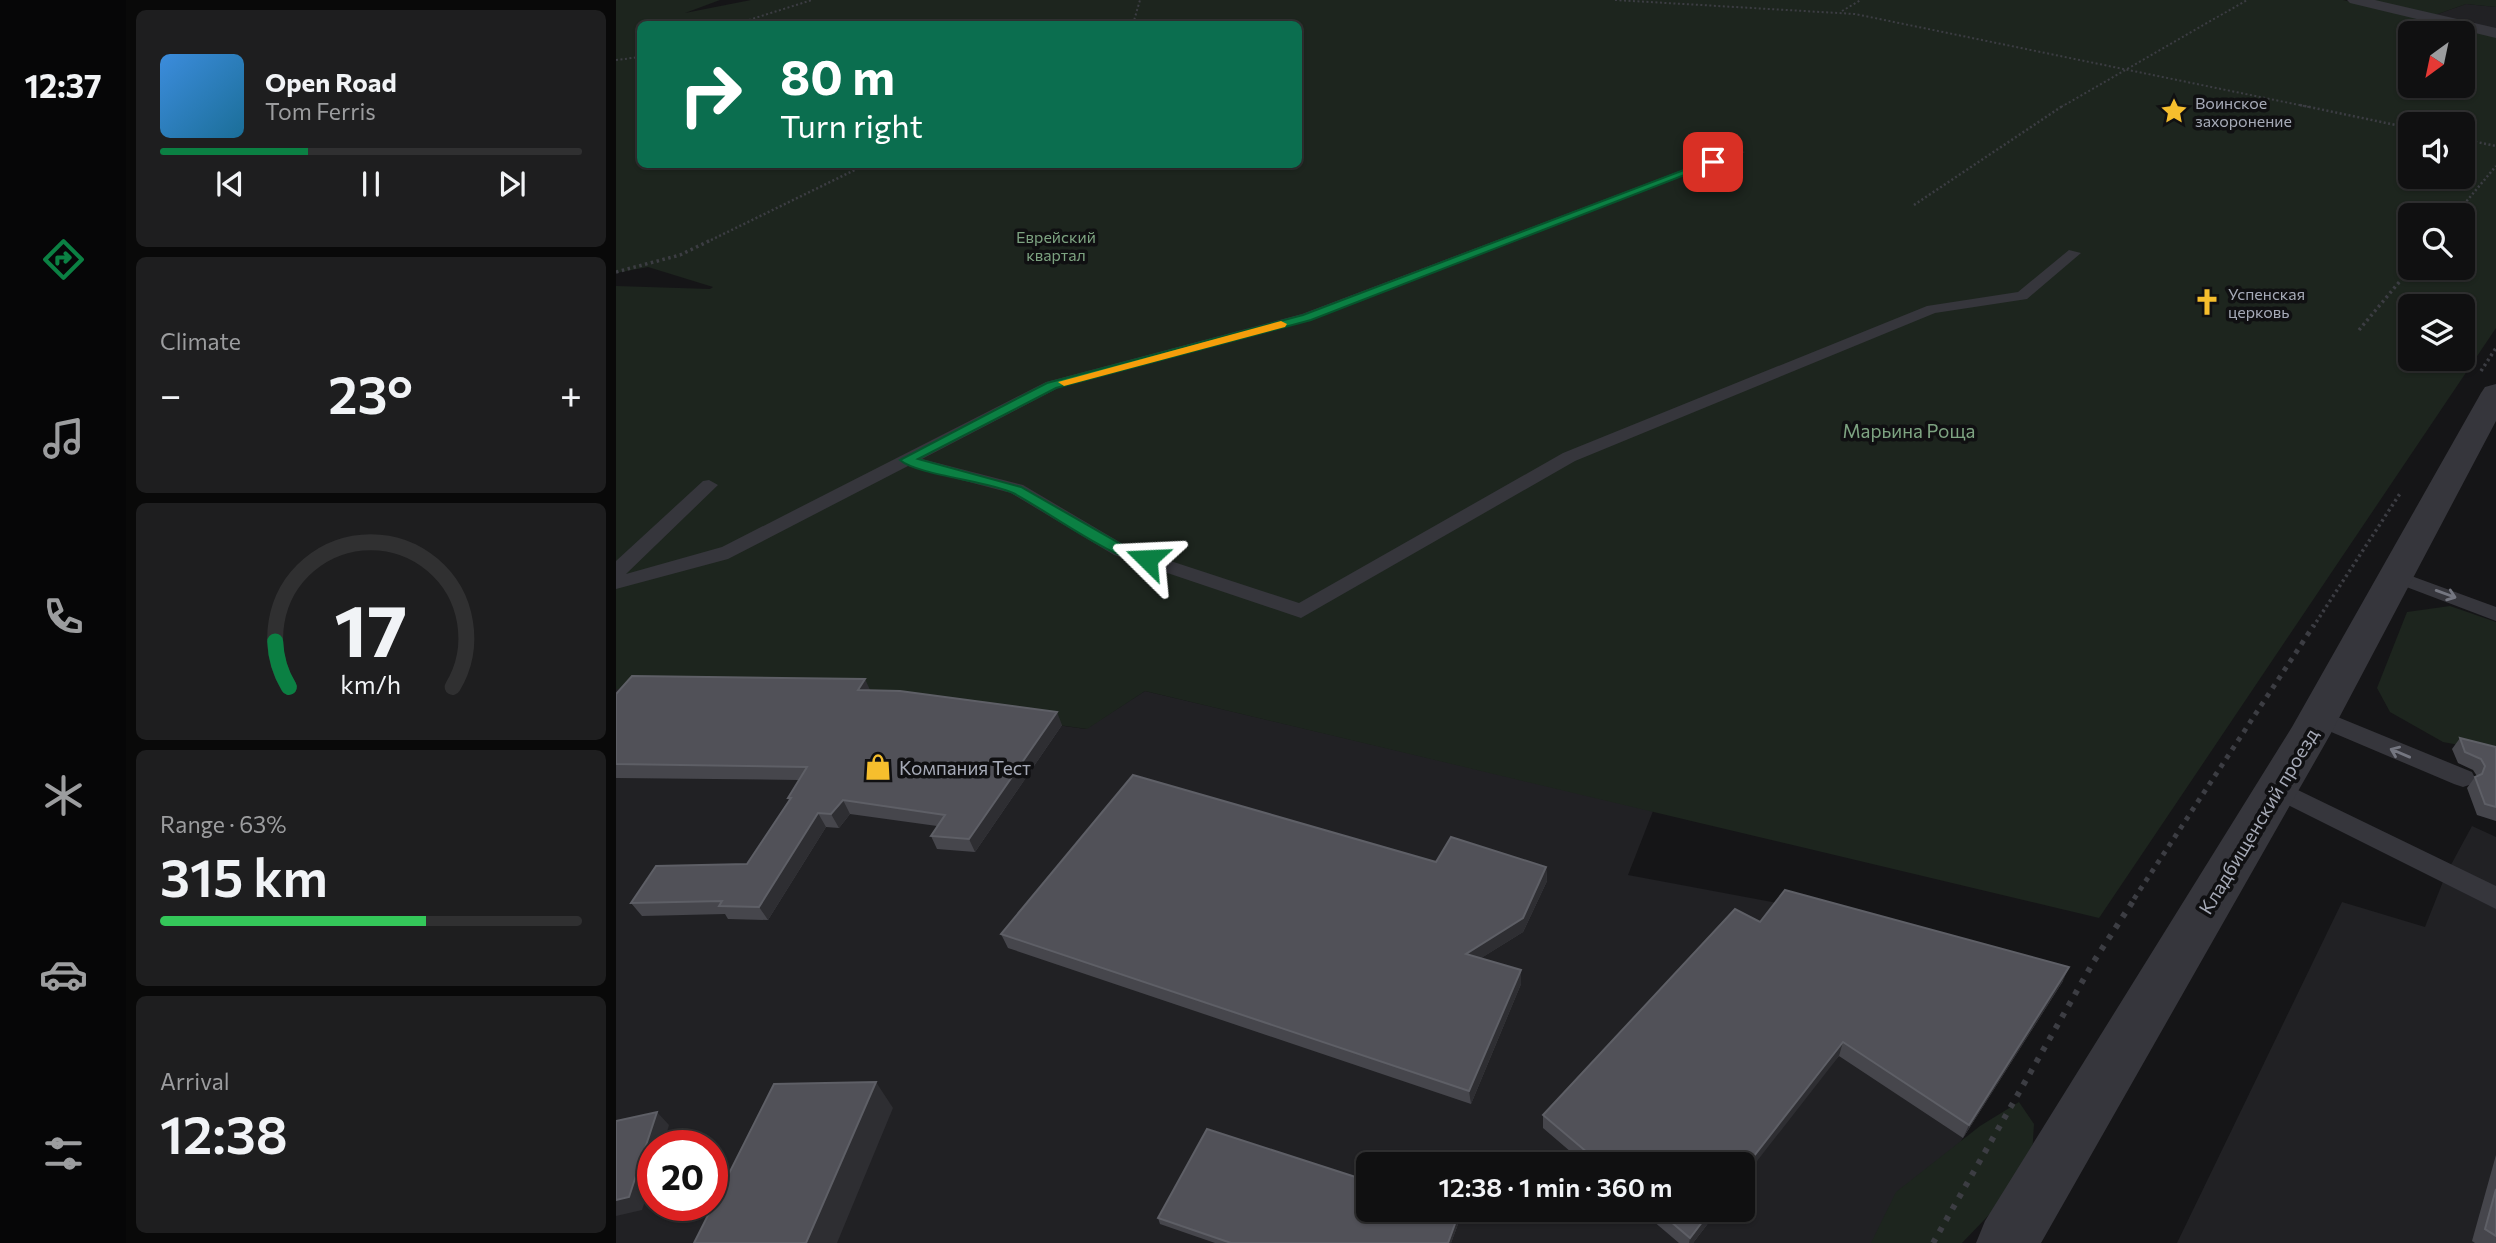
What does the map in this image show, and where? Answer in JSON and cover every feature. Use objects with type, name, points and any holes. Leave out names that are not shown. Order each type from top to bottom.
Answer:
[{"type":"street","points":[[2355,0],[2496,33]]},
{"type":"street","name":"Кладбищенский проезд","points":[[2007,1243],[2318,718],[2395,576],[2486,385]]},
{"type":"lane","points":[[616,583],[722,555],[1052,386],[1307,317],[1740,152]]},
{"type":"lane","points":[[906,460],[1017,489],[1121,551],[1301,611],[1569,457],[1932,309],[2022,296],[2074,253]]},
{"type":"lane","points":[[616,572],[709,485]]},
{"type":"lane","points":[[2395,576],[2496,614]]},
{"type":"lane","points":[[2318,718],[2463,778]]},
{"type":"lane","points":[[2277,789],[2496,898]]},
{"type":"path","points":[[746,21],[812,0]]},
{"type":"path","points":[[1134,21],[1140,0]]},
{"type":"path","points":[[1615,0],[1841,12],[2398,125]]},
{"type":"path","points":[[1841,12],[1861,0]]},
{"type":"path","points":[[1914,205],[2044,117],[2247,0]]},
{"type":"path","points":[[616,60],[637,57]]},
{"type":"path","points":[[2475,142],[2496,146]]},
{"type":"path","points":[[2465,203],[2496,166]]},
{"type":"path","points":[[616,272],[680,256],[859,168]]},
{"type":"path","points":[[2359,330],[2401,280]]},
{"type":"path","points":[[2486,385],[2496,348]]},
{"type":"path","points":[[1933,1243],[2094,961],[2407,483]]},
{"type":"shaded area","points":[[2466,4],[2496,7],[2496,32],[2475,26],[2475,21],[2457,21],[2435,15]]},
{"type":"shaded area","points":[[616,689],[871,692],[907,704],[1086,729],[1145,691],[1653,811],[1628,875],[1782,904],[2063,981],[1896,1243],[616,1243]]},
{"type":"shaded area","points":[[2472,826],[2496,837],[2496,1243],[2177,1243],[2342,902],[2425,927],[2446,874]]},
{"type":"green space","name":"Марьина Роща","points":[[616,0],[720,0],[685,13],[751,0],[2343,0],[2435,21],[2398,21],[2398,98],[2475,98],[2475,30],[2496,35],[2496,328],[2475,359],[2475,294],[2398,294],[2398,371],[2467,371],[2099,918],[1145,691],[1087,729],[907,704],[870,692],[616,689],[616,286],[713,287],[648,267],[616,273]]},
{"type":"green space","points":[[2370,0],[2496,0],[2496,7],[2466,4],[2435,15]]},
{"type":"green space","points":[[2450,606],[2496,622],[2496,752],[2443,742],[2390,712],[2377,688],[2407,612]]},
{"type":"green space","points":[[2019,1102],[2034,1124],[2031,1171],[1962,1243],[1871,1243],[1896,1192],[1980,1126]]},
{"type":"building","points":[[632,676],[865,679],[858,690],[900,691],[1057,712],[969,839],[931,836],[945,815],[843,800],[831,814],[818,813],[759,907],[719,906],[722,901],[631,903],[656,866],[747,864],[791,798],[788,798],[807,767],[616,764],[616,694]]},
{"type":"building","points":[[2460,738],[2496,747],[2496,807],[2485,804],[2475,777],[2482,774],[2485,766],[2481,759],[2465,752]]},
{"type":"building","points":[[1133,775],[1436,862],[1451,837],[1546,867],[1523,918],[1466,954],[1521,970],[1469,1091],[1001,934]]},
{"type":"building","points":[[1785,890],[2069,967],[1969,1125],[1843,1042],[1755,1155],[1755,1152],[1587,1152],[1543,1115],[1735,909],[1760,922]]},
{"type":"building","points":[[876,1082],[806,1243],[694,1243],[705,1221],[728,1221],[728,1175],[774,1084]]},
{"type":"building","points":[[657,1112],[651,1130],[637,1130],[637,1173],[629,1197],[616,1200],[616,1121]]},
{"type":"building","points":[[1207,1129],[1356,1177],[1356,1222],[1456,1222],[1448,1243],[1231,1243],[1158,1218]]},
{"type":"building","points":[[2496,1189],[2496,1236],[2485,1229]]},
{"type":"building","points":[[1671,1222],[1702,1222],[1690,1238]]},
{"type":"slow traffic","points":[[1064,382],[1281,324]]},
{"type":"place","name":"Воинское захоронение","points":[[2174,111]]},
{"type":"place","name":"Успенская церковь","points":[[2207,302]]},
{"type":"place","name":"Компания Тест","points":[[878,767]]},
{"type":"route","points":[[1147,559],[1121,551],[1017,489],[906,460],[1052,386],[1307,317],[1713,162]]},
{"type":"park label","name":"Еврейский квартал","points":[[1056,245]]}]
